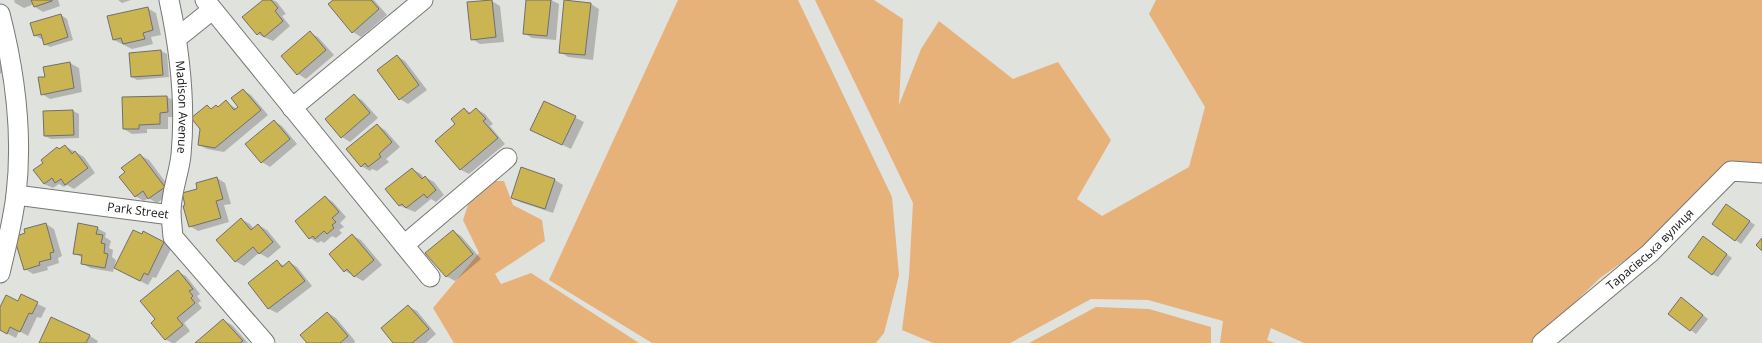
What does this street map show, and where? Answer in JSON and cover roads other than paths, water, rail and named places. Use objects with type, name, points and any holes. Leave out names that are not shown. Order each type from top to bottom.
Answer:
[{"type":"street","name":"Madison Avenue","points":[[169,0],[177,38],[183,112],[181,156],[170,201],[171,214]]},
{"type":"street","points":[[292,108],[423,0]]},
{"type":"street","points":[[177,38],[208,5],[430,277]]},
{"type":"street","points":[[0,14],[8,44],[7,91],[19,140],[16,195],[9,238],[0,273]]},
{"type":"street","points":[[404,244],[507,158]]},
{"type":"street","name":"Тарасівська вулиця","points":[[1542,343],[1650,253],[1730,171],[1762,173]]},
{"type":"street","name":"Park Street","points":[[16,195],[171,214],[173,237],[265,343]]}]
